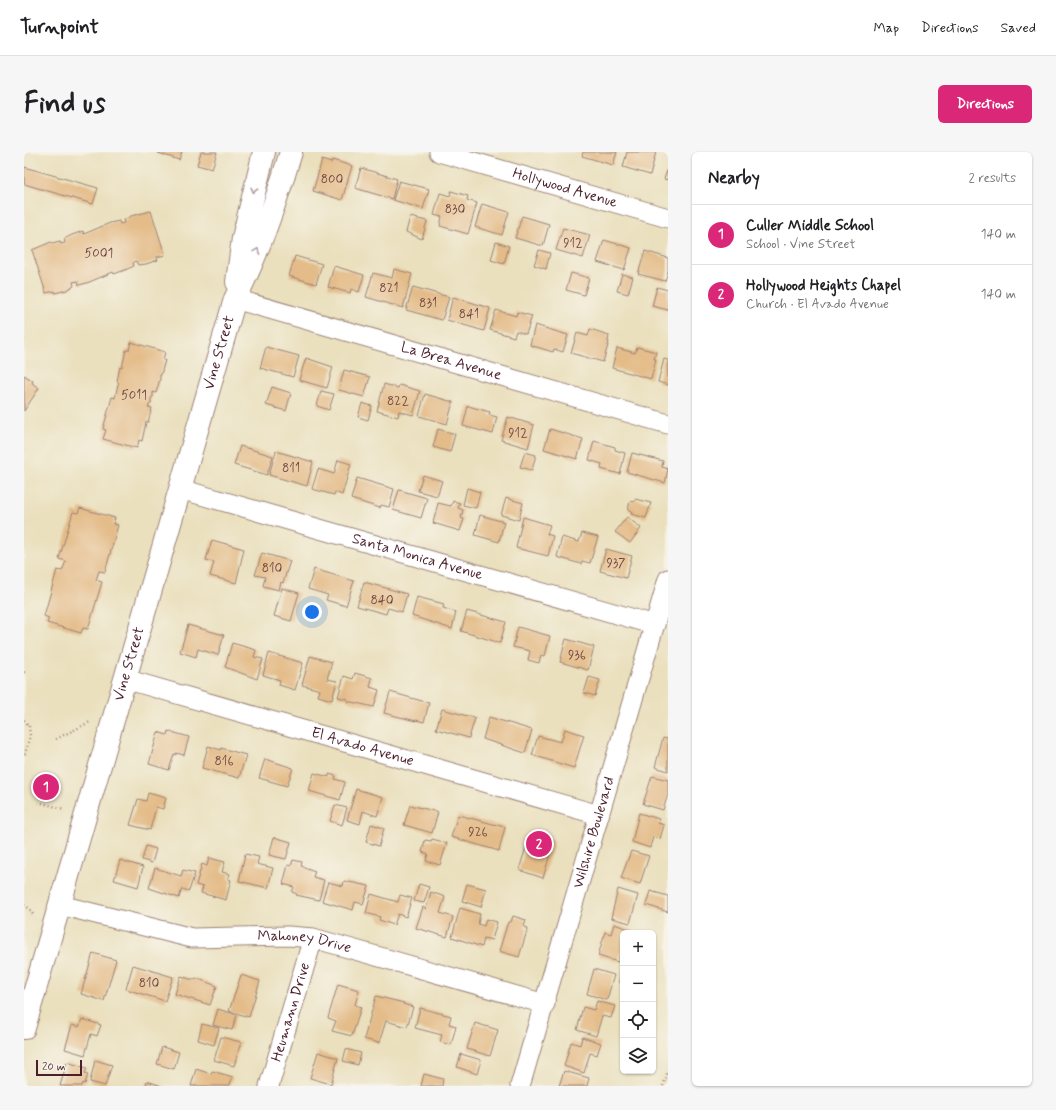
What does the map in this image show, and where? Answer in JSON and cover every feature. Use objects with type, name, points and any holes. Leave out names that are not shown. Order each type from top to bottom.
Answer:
[{"type":"main road","name":"Vine Street","points":[[24,1028],[235,299],[243,238],[264,152]]},
{"type":"main road","name":"Vine Street","points":[[235,299],[251,267],[262,239],[291,152]]},
{"type":"street","name":"Hollywood Avenue","points":[[439,152],[668,218]]},
{"type":"street","name":"La Brea Avenue","points":[[235,299],[668,424]]},
{"type":"street","name":"Santa Monica Avenue","points":[[180,489],[655,625]]},
{"type":"street","name":"Wilshire Boulevard","points":[[520,1086],[668,579]]},
{"type":"street","name":"El Avado Avenue","points":[[125,679],[599,815]]},
{"type":"street","name":"Mahoney Drive","points":[[60,905],[192,938],[288,936],[313,938],[545,1004]]},
{"type":"street","name":"Heumann Drive","points":[[269,1086],[313,938]]},
{"type":"path","points":[[24,720],[29,726],[30,736],[24,757]]},
{"type":"path","points":[[56,739],[90,722]]},
{"type":"path","points":[[38,802],[64,809]]},
{"type":"path","points":[[24,905],[30,909],[34,916]]},
{"type":"path","points":[[663,1086],[668,1071]]},
{"type":"building","points":[[158,152],[182,152],[179,160]]},
{"type":"building","points":[[201,152],[217,152],[212,169],[197,165]]},
{"type":"building","points":[[583,152],[617,152],[613,165],[582,156]]},
{"type":"building","points":[[627,152],[656,152],[650,175],[623,167]]},
{"type":"building","points":[[322,160],[331,163],[332,160],[352,166],[342,200],[313,191]]},
{"type":"building","points":[[24,167],[98,188],[93,204],[24,184]]},
{"type":"building","points":[[361,168],[397,179],[392,199],[355,188]]},
{"type":"building","points":[[668,168],[668,180],[664,179]]},
{"type":"building","points":[[399,181],[429,189],[423,209],[393,200]]},
{"type":"building","points":[[451,191],[468,196],[467,200],[477,203],[468,234],[440,226],[442,217],[434,215],[440,193],[450,196]]},
{"type":"building","points":[[482,204],[509,212],[502,235],[475,227]]},
{"type":"building","points":[[151,211],[165,255],[157,257],[158,260],[146,264],[138,265],[136,261],[133,263],[134,266],[114,274],[113,272],[87,283],[79,285],[78,281],[73,282],[74,286],[67,290],[55,293],[55,291],[46,293],[32,250],[51,242],[60,241],[61,244],[65,243],[64,239],[72,235],[83,231],[84,234],[110,223],[119,221],[120,224],[124,223],[123,220],[131,216]]},
{"type":"building","points":[[522,216],[549,224],[543,246],[515,238]]},
{"type":"building","points":[[410,217],[427,221],[422,239],[406,232]]},
{"type":"building","points":[[563,228],[590,235],[583,258],[556,250]]},
{"type":"building","points":[[604,240],[631,248],[624,270],[597,262]]},
{"type":"building","points":[[496,242],[509,246],[504,264],[491,260]]},
{"type":"building","points":[[539,250],[550,253],[546,269],[534,265]]},
{"type":"building","points":[[645,251],[668,258],[668,271],[665,281],[638,274]]},
{"type":"building","points":[[295,256],[322,264],[316,284],[289,276]]},
{"type":"building","points":[[334,266],[364,275],[359,292],[351,289],[350,293],[328,287]]},
{"type":"building","points":[[394,269],[412,274],[403,308],[366,297],[373,273],[392,278]]},
{"type":"building","points":[[571,273],[589,278],[584,295],[566,290]]},
{"type":"building","points":[[622,274],[633,277],[628,294],[617,291]]},
{"type":"building","points":[[413,287],[449,297],[442,320],[406,310]]},
{"type":"building","points":[[657,287],[668,290],[668,310],[652,306]]},
{"type":"building","points":[[453,297],[490,308],[484,331],[447,320]]},
{"type":"building","points":[[496,310],[516,316],[517,312],[532,316],[526,334],[516,331],[514,337],[490,330]]},
{"type":"building","points":[[535,325],[568,335],[563,352],[554,349],[553,352],[530,345]]},
{"type":"building","points":[[590,329],[609,335],[609,342],[603,362],[571,353],[577,333],[588,336]]},
{"type":"building","points":[[131,342],[165,352],[163,360],[165,360],[156,393],[153,392],[151,403],[148,407],[152,408],[148,422],[146,422],[142,441],[139,440],[137,448],[103,439],[106,430],[103,429],[112,397],[115,398],[119,383],[117,381],[120,367],[122,368],[126,350],[129,350]]},
{"type":"building","points":[[266,347],[299,356],[293,377],[260,368]]},
{"type":"building","points":[[637,347],[656,352],[654,359],[656,359],[651,379],[612,368],[617,348],[635,353]]},
{"type":"building","points":[[306,358],[333,367],[327,388],[299,380]]},
{"type":"building","points":[[664,359],[668,360],[668,385],[658,382]]},
{"type":"building","points":[[344,370],[370,377],[364,397],[339,390]]},
{"type":"building","points":[[24,375],[33,381],[32,383],[39,388],[24,411]]},
{"type":"building","points":[[384,384],[398,388],[399,385],[420,391],[413,415],[399,411],[398,417],[377,411]]},
{"type":"building","points":[[272,387],[291,393],[286,411],[266,405]]},
{"type":"building","points":[[321,391],[334,394],[329,410],[317,406]]},
{"type":"building","points":[[425,394],[453,402],[447,424],[419,416]]},
{"type":"building","points":[[362,403],[372,406],[368,420],[358,417]]},
{"type":"building","points":[[468,406],[490,412],[489,415],[497,417],[493,434],[463,426]]},
{"type":"building","points":[[508,417],[534,425],[528,448],[501,440]]},
{"type":"building","points":[[438,429],[455,434],[450,452],[433,447]]},
{"type":"building","points":[[550,429],[583,439],[577,459],[544,449]]},
{"type":"building","points":[[594,441],[615,447],[615,450],[625,453],[620,474],[601,469],[602,464],[589,460]]},
{"type":"building","points":[[240,446],[273,456],[267,475],[234,465]]},
{"type":"building","points":[[276,451],[313,462],[307,486],[269,475]]},
{"type":"building","points":[[525,452],[536,455],[532,470],[520,467]]},
{"type":"building","points":[[632,453],[663,461],[662,467],[668,469],[665,483],[627,472]]},
{"type":"building","points":[[338,460],[351,464],[342,495],[335,492],[334,495],[312,489],[318,469],[334,474]]},
{"type":"building","points":[[423,475],[442,481],[437,496],[418,491]]},
{"type":"building","points":[[357,478],[394,489],[389,507],[381,505],[380,508],[351,499]]},
{"type":"building","points":[[467,488],[480,492],[476,508],[463,505]]},
{"type":"building","points":[[399,490],[427,498],[421,518],[393,510]]},
{"type":"building","points":[[506,498],[523,503],[519,520],[501,515]]},
{"type":"building","points":[[635,499],[651,503],[646,518],[631,514],[632,511],[628,510],[630,501],[634,502]]},
{"type":"building","points":[[453,501],[460,503],[458,508],[463,510],[461,518],[464,519],[460,531],[433,523],[438,503],[451,506]]},
{"type":"building","points":[[80,508],[115,518],[113,524],[118,525],[105,572],[99,571],[96,580],[102,582],[88,629],[83,628],[81,633],[47,623],[49,618],[44,616],[57,570],[62,571],[66,561],[59,559],[73,512],[78,513]]},
{"type":"building","points":[[480,515],[504,522],[499,542],[475,535]]},
{"type":"building","points":[[523,517],[550,525],[547,534],[553,536],[548,556],[516,548]]},
{"type":"building","points":[[627,517],[641,528],[630,543],[615,532]]},
{"type":"building","points":[[582,533],[598,537],[590,563],[582,561],[581,564],[557,557],[562,537],[579,542]]},
{"type":"building","points":[[212,540],[244,549],[236,583],[210,576],[214,562],[206,560]]},
{"type":"building","points":[[606,549],[632,556],[626,578],[600,571]]},
{"type":"building","points":[[262,553],[290,561],[283,583],[281,582],[279,590],[263,586],[265,577],[255,575]]},
{"type":"building","points":[[314,569],[354,581],[346,606],[326,600],[328,595],[308,589]]},
{"type":"building","points":[[364,582],[407,594],[402,612],[388,608],[386,614],[357,606]]},
{"type":"building","points":[[282,588],[299,593],[291,621],[274,616]]},
{"type":"building","points":[[417,597],[444,604],[443,608],[456,612],[452,629],[412,616]]},
{"type":"building","points":[[467,611],[506,622],[500,643],[461,631]]},
{"type":"building","points":[[188,625],[224,635],[218,655],[198,649],[196,657],[180,652]]},
{"type":"building","points":[[518,627],[550,636],[545,656],[541,655],[539,663],[528,660],[530,651],[513,647]]},
{"type":"building","points":[[566,639],[594,647],[588,670],[560,662]]},
{"type":"building","points":[[232,643],[256,650],[254,657],[263,659],[257,679],[225,667]]},
{"type":"building","points":[[269,653],[303,663],[295,690],[279,685],[280,680],[263,675]]},
{"type":"building","points":[[310,656],[332,662],[327,679],[337,681],[332,700],[318,696],[320,690],[302,685]]},
{"type":"building","points":[[355,673],[372,678],[370,687],[379,690],[374,707],[347,701],[347,699],[338,697],[344,676],[353,679]]},
{"type":"building","points":[[589,677],[600,680],[595,696],[584,693]]},
{"type":"building","points":[[390,692],[429,703],[424,722],[384,713]]},
{"type":"building","points":[[442,709],[475,718],[469,738],[436,729]]},
{"type":"building","points":[[489,717],[532,730],[525,753],[483,739]]},
{"type":"building","points":[[565,729],[584,735],[574,768],[532,755],[538,736],[561,742]]},
{"type":"building","points":[[168,731],[189,737],[184,755],[174,754],[169,770],[149,764],[158,732],[167,735]]},
{"type":"building","points":[[663,738],[668,739],[668,771],[655,767]]},
{"type":"building","points":[[208,746],[246,755],[239,778],[202,768]]},
{"type":"building","points":[[265,759],[293,768],[287,786],[259,778]]},
{"type":"building","points":[[314,773],[329,777],[329,774],[336,776],[335,779],[345,782],[340,800],[309,791]]},
{"type":"building","points":[[652,776],[668,780],[668,794],[663,810],[643,804]]},
{"type":"building","points":[[356,789],[383,797],[377,816],[363,811],[360,824],[347,820]]},
{"type":"building","points":[[148,793],[166,798],[163,809],[156,807],[150,830],[130,825],[138,799],[146,801]]},
{"type":"building","points":[[335,805],[347,808],[342,825],[330,821]]},
{"type":"building","points":[[410,805],[438,812],[432,833],[404,825]]},
{"type":"building","points":[[639,813],[659,819],[658,823],[664,825],[660,839],[653,837],[650,848],[632,842]]},
{"type":"building","points":[[458,815],[505,827],[499,851],[451,837]]},
{"type":"building","points":[[371,824],[384,828],[379,846],[366,842]]},
{"type":"building","points":[[530,834],[539,836],[540,834],[545,835],[544,838],[554,841],[543,878],[519,870]]},
{"type":"building","points":[[274,837],[291,842],[286,859],[269,855]]},
{"type":"building","points":[[432,839],[447,843],[440,865],[426,861],[428,854],[422,852],[425,840],[431,841]]},
{"type":"building","points":[[146,846],[156,849],[152,863],[142,860]]},
{"type":"building","points":[[631,851],[649,856],[640,884],[621,878]]},
{"type":"building","points":[[245,854],[259,857],[257,864],[273,868],[268,888],[239,881]]},
{"type":"building","points":[[209,858],[225,862],[222,872],[230,874],[228,879],[231,880],[226,900],[201,893],[203,887],[196,885],[202,864],[207,866]]},
{"type":"building","points":[[120,860],[143,867],[138,887],[114,880]]},
{"type":"building","points":[[293,860],[302,862],[301,866],[315,871],[313,877],[324,880],[319,900],[296,895],[297,894],[292,892],[294,887],[283,884],[288,865],[291,866]]},
{"type":"building","points":[[155,868],[181,876],[183,870],[195,873],[189,891],[182,889],[179,898],[149,888]]},
{"type":"building","points":[[344,881],[369,886],[363,904],[355,902],[353,910],[322,901],[328,882],[343,886]]},
{"type":"building","points":[[419,884],[429,887],[424,903],[414,901]]},
{"type":"building","points":[[467,884],[486,889],[481,907],[462,901]]},
{"type":"building","points":[[618,889],[638,895],[630,923],[611,918]]},
{"type":"building","points":[[650,891],[668,896],[668,912],[646,905]]},
{"type":"building","points":[[431,892],[445,897],[440,913],[453,917],[447,937],[416,928],[423,907],[426,909]]},
{"type":"building","points":[[371,894],[398,902],[400,895],[412,898],[406,917],[398,914],[394,925],[379,920],[380,917],[366,913]]},
{"type":"building","points":[[460,908],[480,914],[478,924],[484,926],[486,919],[497,922],[492,940],[484,938],[482,947],[452,937]]},
{"type":"building","points":[[513,916],[526,920],[524,927],[528,928],[519,957],[499,951],[508,922],[511,922]]},
{"type":"building","points":[[614,924],[632,930],[620,930],[620,955],[618,962],[598,956],[605,932],[611,934]]},
{"type":"building","points":[[93,953],[116,960],[104,1001],[81,994]]},
{"type":"building","points":[[133,965],[173,977],[165,1001],[126,989]]},
{"type":"building","points":[[594,969],[614,975],[607,1000],[587,994]]},
{"type":"building","points":[[241,975],[260,981],[249,1017],[229,1011]]},
{"type":"building","points":[[181,976],[190,979],[196,978],[217,986],[210,1005],[175,994]]},
{"type":"building","points":[[338,984],[359,990],[355,1005],[361,1007],[352,1036],[332,1031],[336,1021],[328,1018]]},
{"type":"building","points":[[376,996],[404,1003],[403,1004],[413,1007],[407,1027],[386,1021],[379,1043],[364,1039]]},
{"type":"building","points":[[597,1001],[615,1006],[611,1018],[602,1016],[596,1036],[577,1030],[583,1007],[594,1010]]},
{"type":"building","points":[[420,1008],[451,1016],[449,1024],[456,1026],[451,1045],[440,1042],[442,1035],[415,1028]]},
{"type":"building","points":[[218,1009],[237,1015],[232,1030],[213,1025]]},
{"type":"building","points":[[82,1019],[101,1025],[97,1036],[91,1034],[85,1055],[65,1049],[72,1025],[79,1027]]},
{"type":"building","points":[[475,1023],[498,1030],[490,1056],[467,1049]]},
{"type":"building","points":[[202,1024],[219,1028],[214,1045],[198,1040]]},
{"type":"building","points":[[221,1037],[241,1042],[234,1066],[214,1060]]},
{"type":"building","points":[[582,1037],[601,1043],[597,1055],[590,1053],[584,1073],[564,1066],[571,1042],[580,1045]]},
{"type":"building","points":[[162,1047],[179,1052],[174,1069],[157,1064]]},
{"type":"building","points":[[346,1049],[361,1053],[358,1065],[343,1061]]},
{"type":"building","points":[[318,1052],[338,1058],[331,1084],[310,1078]]},
{"type":"building","points":[[461,1054],[481,1060],[477,1074],[457,1067]]},
{"type":"building","points":[[95,1060],[112,1065],[105,1086],[90,1082]]},
{"type":"building","points":[[67,1062],[87,1068],[85,1073],[88,1074],[85,1084],[83,1083],[82,1086],[60,1086]]},
{"type":"building","points":[[196,1069],[211,1074],[212,1071],[233,1077],[229,1086],[191,1086]]},
{"type":"building","points":[[564,1071],[589,1078],[587,1086],[559,1086]]},
{"type":"building","points":[[424,1074],[443,1079],[442,1086],[421,1086]]},
{"type":"building","points":[[147,1081],[162,1086],[146,1086]]},
{"type":"place","name":"Culler Middle School","points":[[46,787]]},
{"type":"place","name":"Hollywood Heights Chapel","points":[[539,844]]}]
